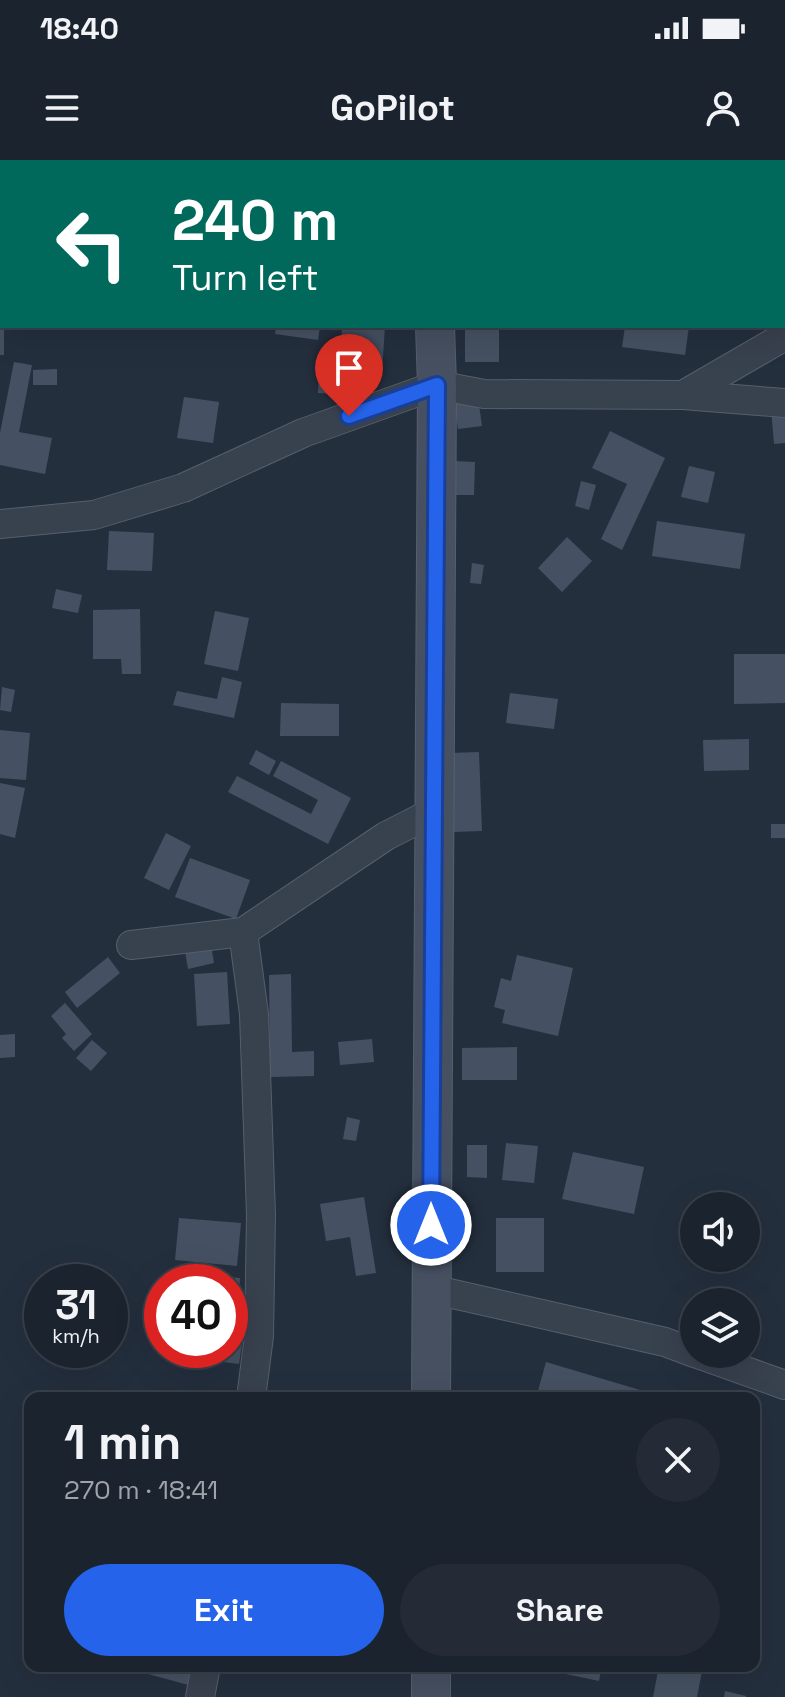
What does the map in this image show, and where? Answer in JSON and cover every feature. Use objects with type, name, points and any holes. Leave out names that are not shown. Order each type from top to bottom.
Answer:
[{"type":"street","points":[[431,1392],[435,328]]},
{"type":"street","points":[[683,395],[785,336]]},
{"type":"street","points":[[0,524],[94,515],[183,488],[303,433],[437,385],[484,394],[683,395],[785,403]]},
{"type":"street","points":[[131,945],[243,932],[386,836],[433,812]]},
{"type":"street","points":[[243,932],[254,1014],[261,1215],[259,1336],[252,1392]]},
{"type":"street","points":[[431,1289],[680,1347]]},
{"type":"street","points":[[738,1368],[785,1385]]},
{"type":"street","points":[[200,1697],[205,1672]]},
{"type":"street","points":[[431,1672],[431,1697]]},
{"type":"building","points":[[0,328],[4,328],[4,355],[0,355]]},
{"type":"building","points":[[242,328],[269,328],[269,330]]},
{"type":"building","points":[[276,328],[320,328],[318,340],[275,334]]},
{"type":"building","points":[[342,328],[385,328],[382,373],[340,371]]},
{"type":"building","points":[[465,328],[499,328],[499,362],[465,362]]},
{"type":"building","points":[[625,328],[689,328],[685,355],[622,347]]},
{"type":"building","points":[[319,355],[335,355],[335,394],[318,393]]},
{"type":"building","points":[[14,362],[32,365],[19,432],[52,438],[45,474],[0,465],[0,433]]},
{"type":"building","points":[[57,369],[57,385],[33,385],[33,370]]},
{"type":"building","points":[[184,397],[219,402],[213,443],[177,438]]},
{"type":"building","points":[[478,398],[482,426],[458,429],[454,402]]},
{"type":"building","points":[[785,407],[785,443],[774,444],[771,408]]},
{"type":"building","points":[[610,431],[665,458],[622,550],[601,539],[627,484],[592,468]]},
{"type":"building","points":[[454,461],[475,462],[474,495],[453,495]]},
{"type":"building","points":[[689,466],[715,472],[708,503],[681,497]]},
{"type":"building","points":[[581,481],[596,485],[589,510],[575,506]]},
{"type":"building","points":[[657,521],[745,534],[740,569],[652,556]]},
{"type":"building","points":[[109,531],[154,533],[152,571],[107,570]]},
{"type":"building","points":[[567,537],[592,561],[562,592],[538,568]]},
{"type":"building","points":[[472,563],[484,565],[481,584],[470,583]]},
{"type":"building","points":[[56,589],[82,595],[78,613],[52,608]]},
{"type":"building","points":[[140,609],[141,674],[122,674],[121,659],[93,659],[93,610]]},
{"type":"building","points":[[215,611],[249,618],[238,671],[204,664]]},
{"type":"building","points":[[734,654],[785,654],[785,703],[734,704]]},
{"type":"building","points":[[222,677],[242,682],[234,718],[173,705],[177,691],[217,699]]},
{"type":"building","points":[[2,687],[15,690],[11,712],[0,710]]},
{"type":"building","points":[[510,693],[558,699],[554,729],[506,723]]},
{"type":"building","points":[[281,703],[339,704],[339,736],[280,736]]},
{"type":"building","points":[[0,730],[30,733],[26,780],[0,778]]},
{"type":"building","points":[[749,739],[749,770],[704,771],[703,740]]},
{"type":"building","points":[[256,750],[276,761],[269,775],[249,764]]},
{"type":"building","points":[[479,752],[482,831],[453,832],[450,753]]},
{"type":"building","points":[[281,761],[351,798],[328,844],[228,792],[237,776],[311,814],[318,800],[273,776]]},
{"type":"building","points":[[0,783],[25,788],[15,838],[0,834]]},
{"type":"building","points":[[771,824],[785,824],[785,838],[771,838]]},
{"type":"building","points":[[166,833],[191,846],[169,890],[144,878]]},
{"type":"building","points":[[190,858],[250,880],[236,919],[175,897]]},
{"type":"building","points":[[211,945],[214,963],[188,969],[185,951]]},
{"type":"building","points":[[517,955],[573,968],[558,1036],[502,1023],[505,1010],[494,1007],[501,978],[511,981]]},
{"type":"building","points":[[108,957],[120,973],[77,1008],[65,992]]},
{"type":"building","points":[[227,972],[230,1024],[197,1026],[194,974]]},
{"type":"building","points":[[291,974],[292,1052],[314,1051],[314,1076],[270,1077],[269,975]]},
{"type":"building","points":[[65,1003],[92,1034],[74,1051],[62,1038],[66,1034],[51,1016]]},
{"type":"building","points":[[15,1034],[15,1057],[0,1058],[0,1035]]},
{"type":"building","points":[[372,1039],[374,1062],[340,1065],[338,1042]]},
{"type":"building","points":[[92,1040],[107,1053],[91,1071],[76,1058]]},
{"type":"building","points":[[517,1047],[517,1080],[462,1080],[462,1048]]},
{"type":"building","points":[[347,1117],[360,1120],[356,1141],[343,1139]]},
{"type":"building","points":[[506,1143],[538,1146],[534,1183],[502,1180]]},
{"type":"building","points":[[467,1145],[487,1145],[487,1178],[467,1177]]},
{"type":"building","points":[[573,1152],[644,1167],[634,1214],[562,1199]]},
{"type":"building","points":[[364,1197],[376,1273],[356,1276],[350,1237],[326,1241],[320,1204]]},
{"type":"building","points":[[179,1218],[241,1223],[237,1264],[175,1260]]},
{"type":"building","points":[[496,1218],[544,1218],[544,1272],[496,1272]]},
{"type":"building","points":[[546,1362],[640,1390],[639,1392],[538,1392]]},
{"type":"building","points":[[141,1672],[196,1672],[192,1686]]},
{"type":"building","points":[[561,1672],[601,1672],[599,1681]]},
{"type":"building","points":[[658,1672],[702,1672],[697,1697],[653,1697]]},
{"type":"building","points":[[725,1691],[746,1696],[746,1697],[724,1697]]},
{"type":"route","points":[[349,416],[437,385],[431,1225]]}]
